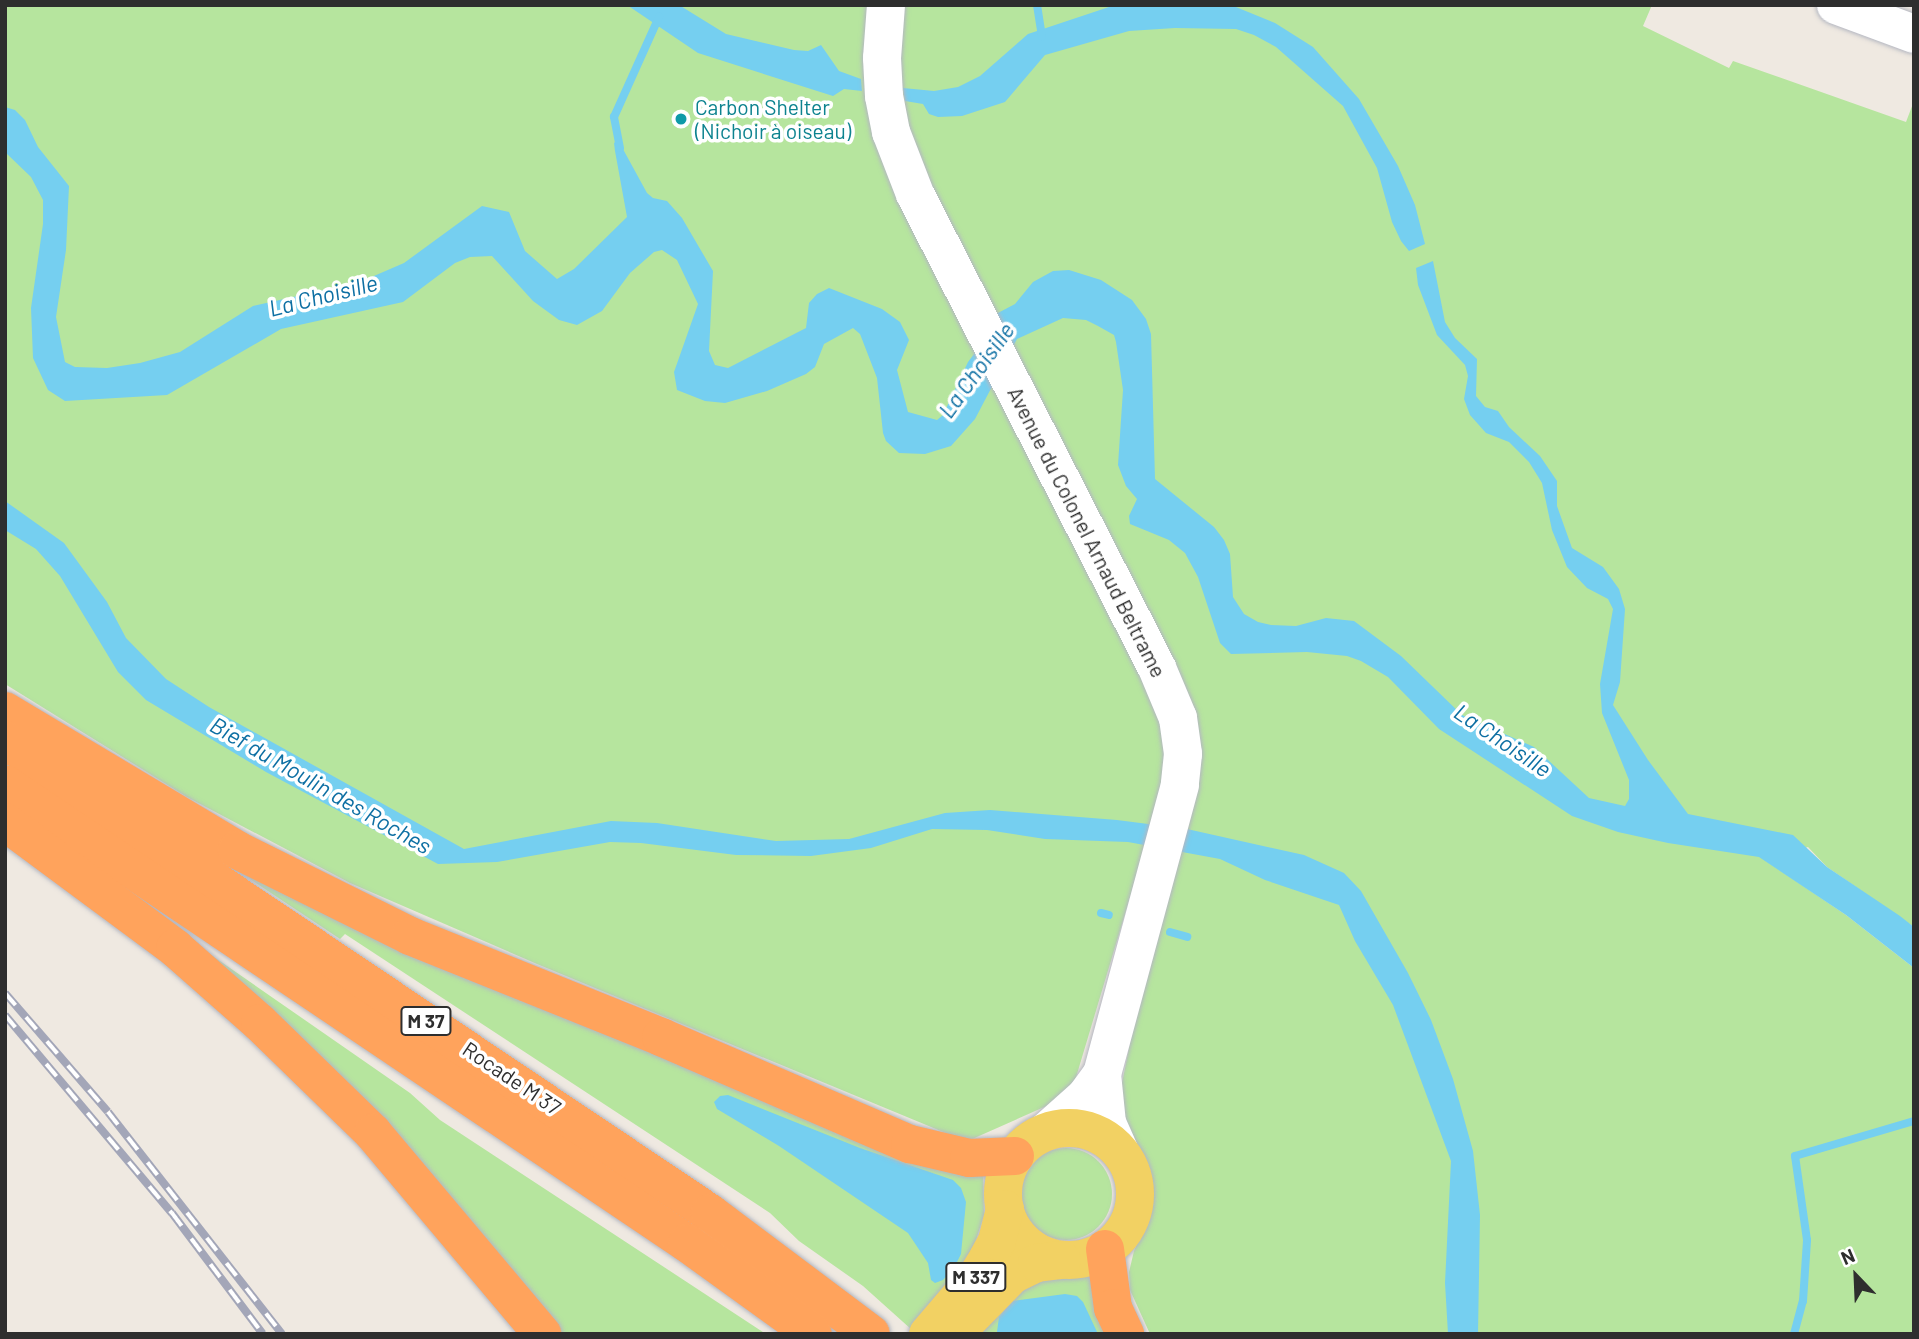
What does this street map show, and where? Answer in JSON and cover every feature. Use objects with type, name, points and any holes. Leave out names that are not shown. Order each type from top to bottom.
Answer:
[{"type":"highway","points":[[5,711],[237,850],[410,936],[661,1037],[910,1144],[969,1158],[1015,1156]]},
{"type":"highway","name":"Rocade M 37","points":[[5,740],[710,1213],[871,1334]]},
{"type":"highway","name":"Rocade M 37","points":[[5,784],[687,1243],[813,1334]]},
{"type":"highway","points":[[5,822],[175,948],[260,1023],[373,1133],[542,1334]]},
{"type":"highway","points":[[1105,1249],[1113,1308],[1125,1334]]},
{"type":"main road","points":[[1067,1127],[1088,1130],[1105,1138],[1119,1150],[1132,1175],[1135,1203],[1129,1221],[1105,1249],[1085,1258],[1062,1260],[1041,1254],[1028,1245],[1011,1226],[1004,1209],[1006,1172],[1015,1156],[1029,1141],[1047,1131],[1067,1127]]},
{"type":"main road","name":"M 337","points":[[928,1334],[975,1279],[988,1258],[997,1241],[1004,1209]]},
{"type":"main road","name":"M 337","points":[[956,1334],[1012,1275],[1037,1264],[1062,1260]]},
{"type":"street","name":"Avenue du Colonel Arnaud Beltrame","points":[[886,5],[883,90],[891,132],[915,194],[1163,680],[1178,718],[1183,754],[1180,785],[1102,1074],[1086,1096],[1047,1131]]},
{"type":"street","points":[[1836,5],[1914,34]]},
{"type":"street","name":"Avenue du Colonel Arnaud Beltrame","points":[[1102,1074],[1107,1123],[1119,1150]]},
{"type":"green space","points":[[5,5],[1652,5],[1643,26],[1729,68],[1733,61],[1906,122],[1914,101],[1914,927],[1827,867],[1808,847],[1766,861],[1846,915],[1914,968],[1914,1334],[1150,1334],[1130,1290],[1129,1272],[1134,1251],[1149,1217],[1151,1193],[1146,1166],[1124,1117],[1120,1093],[1142,983],[1137,874],[1074,1084],[1060,1100],[970,1140],[948,1134],[537,964],[350,883],[187,797],[5,684]]},
{"type":"green space","points":[[241,873],[983,1169],[984,1215],[971,1256],[912,1330],[863,1286],[799,1241],[770,1213],[345,934],[340,939]]},
{"type":"green space","points":[[204,950],[410,1093],[440,1120],[766,1334],[563,1334],[518,1277]]},
{"type":"green space","points":[[1066,1148],[1084,1151],[1099,1161],[1109,1176],[1112,1194],[1109,1212],[1099,1227],[1084,1237],[1066,1240],[1048,1237],[1033,1227],[1023,1212],[1020,1194],[1023,1176],[1033,1161],[1048,1151]]},
{"type":"green space","points":[[1097,1270],[1113,1334],[969,1334],[1009,1288],[1065,1274]]},
{"type":"water","points":[[627,5],[679,5],[726,34],[794,50],[808,51],[821,45],[839,71],[861,79],[862,91],[844,89],[833,96],[698,53]]},
{"type":"water","points":[[1115,5],[1231,5],[1275,23],[1313,47],[1359,99],[1398,166],[1415,205],[1425,244],[1409,251],[1401,241],[1392,222],[1377,168],[1343,106],[1276,47],[1236,29],[1175,28],[1129,31],[1045,55],[1005,102],[962,116],[938,117],[929,114],[923,104],[905,101],[903,88],[934,91],[958,87],[980,76],[1028,34]]},
{"type":"water","name":"La Choisille","points":[[5,107],[15,110],[25,120],[38,147],[69,186],[66,250],[56,317],[65,362],[75,367],[107,368],[140,363],[180,352],[253,306],[360,282],[404,263],[482,206],[509,212],[525,251],[557,279],[574,269],[627,217],[614,143],[618,140],[647,193],[653,198],[667,201],[682,218],[713,271],[709,351],[715,365],[728,368],[806,328],[809,303],[817,294],[829,288],[882,309],[900,322],[909,340],[897,370],[908,412],[937,420],[943,415],[968,362],[981,345],[996,314],[1015,304],[1033,282],[1053,271],[1069,270],[1101,280],[1132,300],[1146,319],[1151,334],[1155,479],[1214,527],[1224,540],[1230,554],[1233,597],[1244,614],[1258,622],[1271,625],[1296,626],[1326,618],[1354,621],[1401,656],[1462,715],[1534,747],[1589,798],[1625,806],[1629,799],[1629,780],[1602,713],[1600,684],[1613,609],[1608,599],[1587,588],[1567,567],[1552,530],[1542,483],[1529,462],[1509,442],[1486,433],[1470,415],[1464,399],[1468,376],[1465,365],[1437,335],[1418,285],[1416,268],[1433,261],[1445,322],[1455,338],[1477,359],[1476,396],[1485,407],[1498,411],[1509,427],[1540,456],[1557,481],[1557,506],[1572,548],[1603,567],[1619,589],[1625,609],[1620,682],[1613,705],[1648,760],[1688,814],[1793,835],[1827,867],[1900,916],[1914,927],[1914,968],[1846,915],[1759,857],[1668,843],[1618,832],[1572,816],[1439,729],[1388,677],[1361,661],[1347,656],[1307,652],[1231,654],[1220,643],[1198,577],[1185,553],[1169,540],[1130,524],[1129,516],[1137,499],[1126,486],[1118,465],[1123,390],[1116,342],[1114,335],[1086,320],[1063,318],[1017,339],[975,419],[951,446],[925,454],[899,453],[886,441],[877,378],[860,334],[853,328],[824,344],[815,367],[806,374],[767,391],[725,403],[705,401],[677,390],[674,372],[698,304],[677,260],[662,250],[654,252],[630,273],[602,311],[577,325],[559,320],[533,301],[492,256],[470,257],[455,263],[403,302],[281,329],[167,395],[65,401],[48,390],[33,358],[31,308],[43,224],[43,200],[31,177],[5,152]]},
{"type":"water","name":"Bief du Moulin des Roches","points":[[5,501],[64,543],[107,602],[126,638],[166,679],[209,707],[464,849],[611,821],[657,823],[776,841],[849,839],[945,813],[990,810],[1117,820],[1187,829],[1304,855],[1344,873],[1361,891],[1408,973],[1431,1020],[1453,1079],[1473,1151],[1480,1215],[1478,1334],[1448,1334],[1445,1283],[1451,1161],[1393,1005],[1355,941],[1339,905],[1265,880],[1220,859],[1128,842],[1045,839],[987,830],[932,829],[871,848],[811,856],[736,855],[641,843],[610,842],[497,862],[438,864],[266,772],[146,700],[118,672],[60,576],[36,549],[5,530]]},
{"type":"water","points":[[728,1095],[860,1148],[953,1180],[961,1188],[966,1202],[961,1254],[954,1268],[943,1280],[935,1283],[931,1280],[928,1263],[908,1233],[779,1146],[717,1109],[714,1102],[720,1096]]},
{"type":"water","points":[[1065,1294],[1077,1296],[1083,1302],[1098,1334],[997,1332],[999,1317],[1012,1301]]},
{"type":"waterway","points":[[1037,5],[1042,37]]},
{"type":"waterway","points":[[620,148],[614,117],[659,17]]},
{"type":"waterway","points":[[1101,913],[1109,915]]},
{"type":"waterway","points":[[1170,932],[1187,937]]},
{"type":"waterway","points":[[1794,1334],[1803,1301],[1807,1240],[1795,1156],[1914,1121]]},
{"type":"railway","points":[[5,993],[108,1112],[282,1334]]},
{"type":"railway","points":[[5,1015],[172,1213],[263,1334]]},
{"type":"place","name":"Carbon Shelter (Nichoir à oiseau)","points":[[681,119]]}]
